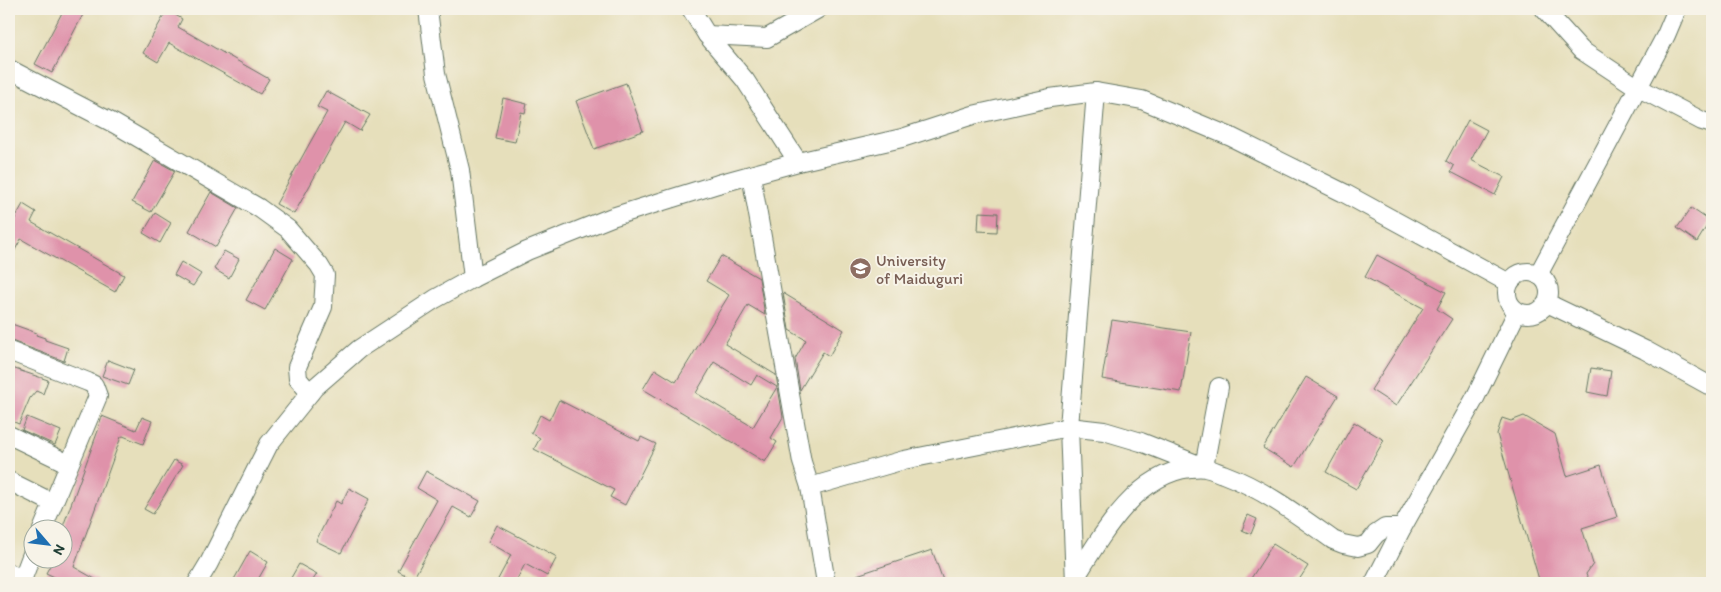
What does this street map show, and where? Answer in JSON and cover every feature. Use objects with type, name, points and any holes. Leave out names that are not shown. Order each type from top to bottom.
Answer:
[{"type":"street","points":[[428,9],[436,74],[460,170],[473,278]]},
{"type":"street","points":[[690,9],[707,35],[745,80],[798,162]]},
{"type":"street","points":[[707,35],[767,38],[818,9]]},
{"type":"street","points":[[1544,9],[1581,50],[1637,86],[1702,121],[1712,124]]},
{"type":"street","points":[[1538,275],[1637,86],[1666,35],[1677,9]]},
{"type":"street","points":[[9,69],[124,129],[259,208],[288,229],[319,265],[325,275],[324,307],[296,367],[298,380],[310,393]]},
{"type":"street","points":[[1074,582],[1069,427],[1096,92]]},
{"type":"street","points":[[197,583],[269,444],[310,393],[359,349],[435,299],[527,251],[612,217],[798,162],[902,138],[973,115],[1050,98],[1096,92],[1142,100],[1231,137],[1344,193],[1509,284]]},
{"type":"street","points":[[751,175],[802,462],[810,487],[826,583]]},
{"type":"street","points":[[1530,272],[1538,275],[1548,287],[1547,303],[1534,314],[1525,315],[1517,312],[1507,300],[1506,291],[1509,284],[1514,277],[1521,273],[1530,272]]},
{"type":"street","points":[[1547,303],[1645,350],[1712,387]]},
{"type":"street","points":[[1374,583],[1402,528],[1475,398],[1517,312]]},
{"type":"street","points":[[9,351],[94,385],[98,396],[46,520]]},
{"type":"street","points":[[1204,467],[1219,387]]},
{"type":"street","points":[[810,487],[904,460],[1069,427],[1104,430],[1141,442],[1236,479],[1268,496],[1333,540],[1343,544],[1358,547],[1364,546],[1385,528],[1402,528]]},
{"type":"street","points":[[9,435],[68,464]]},
{"type":"street","points":[[1074,582],[1102,534],[1134,497],[1158,479],[1180,470],[1204,467]]},
{"type":"street","points":[[9,481],[53,502]]},
{"type":"building","points":[[64,9],[86,9],[52,73],[35,64]]},
{"type":"building","points":[[167,10],[182,19],[178,27],[269,79],[260,94],[169,43],[158,62],[143,53]]},
{"type":"building","points":[[626,83],[643,131],[594,149],[576,101]]},
{"type":"building","points":[[326,91],[370,115],[360,131],[345,122],[294,214],[276,204],[327,112],[317,107]]},
{"type":"building","points":[[503,98],[527,104],[525,113],[521,112],[515,142],[495,138]]},
{"type":"building","points":[[1468,120],[1487,130],[1471,160],[1504,177],[1495,195],[1451,172],[1454,166],[1446,161]]},
{"type":"building","points":[[155,160],[175,171],[151,212],[132,202]]},
{"type":"building","points":[[211,192],[238,208],[216,247],[189,231]]},
{"type":"building","points":[[23,204],[36,212],[31,222],[124,275],[115,292],[21,239],[9,261],[9,229]]},
{"type":"building","points":[[1691,208],[1710,221],[1697,242],[1677,228]]},
{"type":"building","points":[[979,212],[998,213],[997,232],[978,231]]},
{"type":"building","points":[[155,213],[171,223],[160,243],[143,233]]},
{"type":"building","points":[[275,248],[293,259],[265,310],[246,300]]},
{"type":"building","points":[[224,251],[239,259],[229,278],[214,269]]},
{"type":"building","points":[[1377,255],[1446,292],[1437,309],[1452,319],[1396,406],[1371,390],[1423,308],[1365,277]]},
{"type":"building","points":[[721,256],[759,278],[765,315],[748,305],[725,344],[776,375],[783,417],[771,438],[777,442],[765,462],[643,389],[655,369],[676,382],[729,295],[706,281]],"holes":[[[714,362],[751,385],[757,375],[777,387],[753,427],[696,393]]]},
{"type":"building","points":[[181,262],[201,274],[193,286],[174,275]]},
{"type":"building","points":[[783,293],[844,330],[829,356],[823,352],[800,390],[795,359],[806,340],[789,330]]},
{"type":"building","points":[[1112,320],[1191,332],[1181,392],[1102,379]]},
{"type":"building","points":[[9,323],[37,333],[36,335],[45,338],[45,340],[68,348],[64,361],[9,340]]},
{"type":"building","points":[[108,360],[134,370],[128,385],[102,376]]},
{"type":"building","points":[[9,367],[48,380],[43,394],[36,391],[30,398],[19,424],[9,420]]},
{"type":"building","points":[[1591,368],[1611,371],[1607,396],[1587,392]]},
{"type":"building","points":[[1306,377],[1338,396],[1294,467],[1263,448]]},
{"type":"building","points":[[559,400],[639,441],[641,437],[656,444],[625,505],[610,497],[614,490],[534,449],[540,438],[531,433],[540,415],[549,420]]},
{"type":"building","points":[[102,416],[136,430],[142,417],[152,421],[143,444],[123,436],[121,437],[74,567],[102,583],[67,583],[46,573],[48,570],[72,570],[72,520],[65,520]]},
{"type":"building","points":[[1524,416],[1555,434],[1567,476],[1601,465],[1617,517],[1582,528],[1593,564],[1586,574],[1589,583],[1540,583],[1497,434],[1502,418],[1511,421]]},
{"type":"building","points":[[27,417],[61,431],[55,445],[22,430]]},
{"type":"building","points":[[1354,422],[1384,440],[1356,489],[1326,472]]},
{"type":"building","points":[[174,460],[183,465],[153,514],[144,509]]},
{"type":"building","points":[[426,471],[480,501],[471,517],[453,507],[413,579],[398,571],[437,500],[417,488]]},
{"type":"building","points":[[349,488],[369,499],[341,553],[316,541],[336,501],[341,504]]},
{"type":"building","points":[[1248,515],[1257,519],[1251,534],[1242,530]]},
{"type":"building","points":[[497,525],[557,557],[547,576],[525,564],[515,583],[496,583],[511,555],[488,542]]},
{"type":"building","points":[[1273,544],[1308,566],[1297,583],[1248,583]]},
{"type":"building","points":[[932,550],[944,583],[860,583],[857,575]]},
{"type":"building","points":[[250,551],[268,562],[256,583],[232,583]]},
{"type":"building","points":[[299,564],[317,574],[311,583],[288,583]]},
{"type":"place","name":"University of Maiduguri","points":[[860,269]]}]
